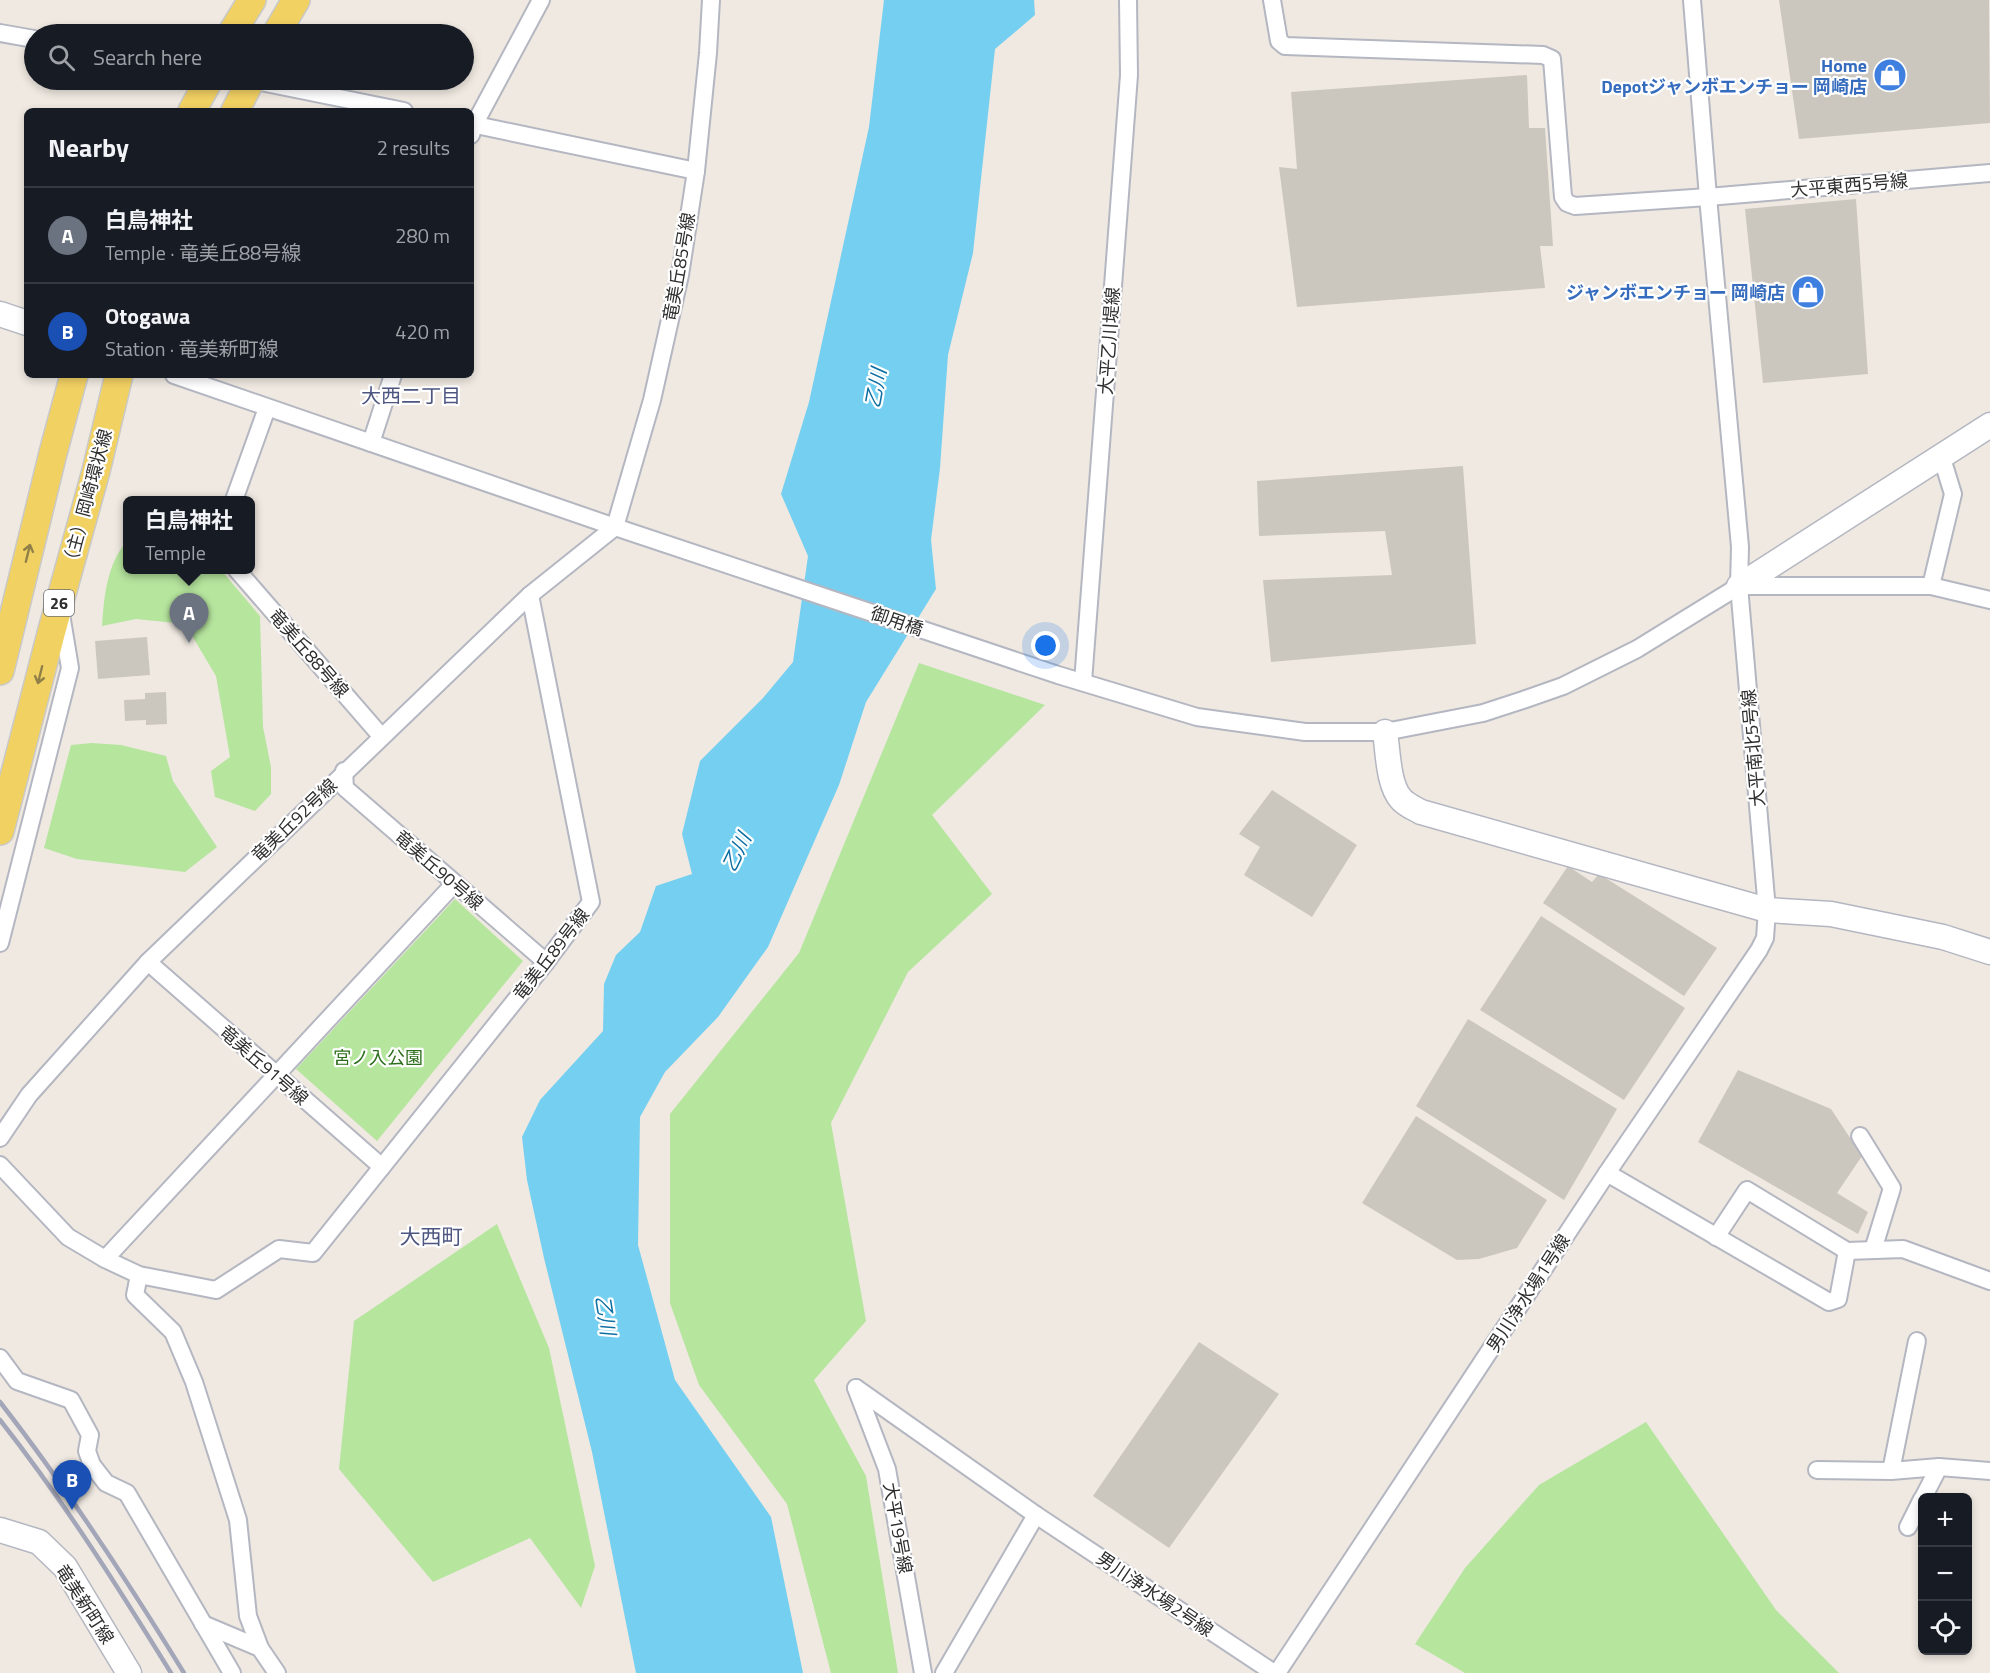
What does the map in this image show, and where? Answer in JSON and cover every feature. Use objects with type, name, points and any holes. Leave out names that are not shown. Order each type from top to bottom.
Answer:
[{"type":"main road","points":[[237,24],[252,0]]},
{"type":"main road","points":[[282,24],[296,0]]},
{"type":"main road","points":[[194,108],[203,90]]},
{"type":"main road","points":[[237,108],[246,90]]},
{"type":"main road","name":"26","points":[[0,671],[9,605],[74,378]]},
{"type":"main road","name":"（主）岡崎環状線","points":[[0,831],[96,471],[118,378]]},
{"type":"street","points":[[474,124],[541,0]]},
{"type":"street","name":"竜美丘85号線","points":[[615,527],[652,400],[680,275],[696,171],[711,0]]},
{"type":"street","name":"大平乙川堤線","points":[[1083,682],[1129,75],[1128,0]]},
{"type":"street","name":"大平東西5号線","points":[[1272,0],[1279,41],[1285,46],[1543,55],[1552,59],[1563,197],[1567,203],[1575,206],[1990,173]]},
{"type":"street","points":[[1692,0],[1708,197]]},
{"type":"street","points":[[0,33],[24,37]]},
{"type":"street","points":[[300,90],[389,108]]},
{"type":"street","points":[[474,128],[696,171]]},
{"type":"street","name":"大平南北5号線","points":[[1708,197],[1740,547],[1739,586],[1767,910]]},
{"type":"street","points":[[0,314],[24,322]]},
{"type":"street","name":"御用橋","points":[[182,378],[615,527],[1083,682],[1197,717],[1305,732],[1385,732],[1483,713],[1563,686],[1637,649],[1739,586]]},
{"type":"street","points":[[371,443],[392,378]]},
{"type":"street","points":[[236,496],[267,408]]},
{"type":"street","points":[[1739,586],[1990,425]]},
{"type":"street","points":[[1931,586],[1953,494],[1941,455]]},
{"type":"street","name":"竜美丘92号線","points":[[0,1138],[29,1095],[148,962],[344,771],[530,595],[615,527]]},
{"type":"street","name":"竜美丘88号線","points":[[240,574],[381,736]]},
{"type":"street","points":[[1739,586],[1931,586],[1990,600]]},
{"type":"street","name":"竜美丘89号線","points":[[139,1275],[216,1290],[279,1249],[313,1253],[546,962],[591,902],[530,595]]},
{"type":"street","points":[[0,943],[70,668],[59,604]]},
{"type":"street","points":[[1385,732],[1391,773],[1397,793],[1402,801],[1421,812],[1767,910],[1831,914],[1943,937],[1990,952]]},
{"type":"street","name":"竜美丘90号線","points":[[344,771],[345,788],[546,962]]},
{"type":"street","points":[[105,1259],[454,884]]},
{"type":"street","name":"男川浄水場1号線","points":[[1275,1673],[1606,1173],[1759,950],[1765,938],[1767,910]]},
{"type":"street","name":"竜美丘91号線","points":[[148,962],[382,1167]]},
{"type":"street","points":[[1860,1136],[1892,1188],[1873,1250]]},
{"type":"street","points":[[0,1165],[68,1237],[105,1259],[139,1275],[135,1295],[172,1332],[194,1382],[238,1520],[248,1616],[260,1648],[277,1673]]},
{"type":"street","points":[[1606,1173],[1829,1302],[1838,1299],[1847,1251]]},
{"type":"street","points":[[1716,1237],[1748,1190],[1847,1251],[1903,1249],[1990,1281]]},
{"type":"street","points":[[1891,1471],[1917,1341]]},
{"type":"street","points":[[0,1358],[17,1380],[71,1400],[90,1435],[87,1450],[92,1465],[106,1483],[127,1493],[232,1673]]},
{"type":"street","name":"男川浄水場2号線","points":[[855,1388],[1036,1515],[1275,1673]]},
{"type":"street","name":"大平19号線","points":[[855,1388],[887,1469],[923,1673]]},
{"type":"street","points":[[1926,1493],[1939,1467]]},
{"type":"street","points":[[1817,1470],[1891,1471],[1939,1467],[1990,1471]]},
{"type":"street","points":[[1908,1527],[1918,1508]]},
{"type":"street","points":[[944,1673],[1036,1515]]},
{"type":"street","name":"竜美新町線","points":[[0,1530],[39,1542],[65,1567],[129,1673]]},
{"type":"street","points":[[203,1624],[260,1648]]},
{"type":"green space","points":[[123,546],[123,574],[224,574],[260,616],[263,727],[271,767],[271,794],[255,811],[215,797],[211,771],[230,757],[216,676],[185,624],[136,619],[102,626],[111,570]]},
{"type":"green space","points":[[919,663],[1045,705],[932,815],[992,894],[908,972],[831,1123],[866,1321],[814,1380],[866,1476],[898,1673],[831,1673],[787,1504],[699,1385],[670,1303],[670,1114],[799,953]]},
{"type":"green space","points":[[92,743],[121,745],[166,756],[173,781],[217,847],[185,872],[77,859],[44,848],[71,745]]},
{"type":"green space","name":"宮ノ入公園","points":[[455,899],[523,961],[377,1141],[296,1069]]},
{"type":"green space","points":[[497,1224],[549,1348],[595,1566],[581,1608],[530,1538],[433,1582],[339,1469],[354,1321]]},
{"type":"green space","points":[[1646,1422],[1776,1610],[1839,1673],[1465,1673],[1415,1644],[1465,1568],[1539,1485]]},
{"type":"water","name":"乙川","points":[[884,0],[1034,0],[1035,15],[995,49],[973,253],[948,355],[940,468],[931,540],[936,589],[866,702],[839,785],[768,947],[718,1017],[665,1072],[640,1117],[638,1245],[675,1380],[771,1517],[803,1673],[636,1673],[592,1452],[527,1180],[522,1137],[540,1100],[603,1031],[604,984],[616,955],[640,932],[656,886],[692,874],[682,834],[700,761],[763,698],[793,662],[808,556],[781,494],[809,402],[869,127]]},
{"type":"building","name":"Home Depotジャンボエンチョー 岡崎店","points":[[1779,0],[1989,0],[1990,123],[1799,139]]},
{"type":"building","points":[[1527,75],[1529,128],[1545,128],[1553,246],[1540,246],[1545,288],[1297,307],[1279,167],[1297,169],[1291,92]]},
{"type":"building","name":"ジャンボエンチョー 岡崎店","points":[[1856,199],[1868,374],[1763,383],[1745,209]]},
{"type":"building","points":[[1463,466],[1476,644],[1271,662],[1263,580],[1392,575],[1385,531],[1259,536],[1257,481]]},
{"type":"building","points":[[147,637],[150,675],[98,679],[95,641]]},
{"type":"building","points":[[166,692],[167,724],[146,725],[146,720],[125,721],[124,700],[145,699],[145,693]]},
{"type":"building","points":[[1272,790],[1357,845],[1312,917],[1244,875],[1260,847],[1239,834]]},
{"type":"building","points":[[1568,866],[1592,882],[1599,874],[1717,948],[1684,996],[1543,903]]},
{"type":"building","points":[[1541,916],[1685,1008],[1624,1100],[1480,1010]]},
{"type":"building","points":[[1468,1019],[1617,1109],[1564,1200],[1416,1106]]},
{"type":"building","points":[[1738,1070],[1831,1109],[1862,1156],[1837,1193],[1868,1212],[1858,1234],[1698,1142]]},
{"type":"building","points":[[1416,1116],[1547,1200],[1517,1248],[1479,1259],[1457,1260],[1362,1203]]},
{"type":"building","points":[[1199,1342],[1279,1394],[1169,1548],[1093,1496]]},
{"type":"railway","points":[[0,1402],[96,1535],[184,1673]]},
{"type":"railway","points":[[0,1420],[68,1513],[171,1673]]},
{"type":"place","name":"Home Depotジャンボエンチョー 岡崎店","points":[[1890,75]]},
{"type":"place","name":"ジャンボエンチョー 岡崎店","points":[[1808,292]]},
{"type":"place","name":"白鳥神社","points":[[189,643]]},
{"type":"place","name":"Otogawa","points":[[72,1510]]},
{"type":"district","name":"大西二丁目","points":[[411,395]]},
{"type":"district","name":"大西町","points":[[431,1236]]}]
